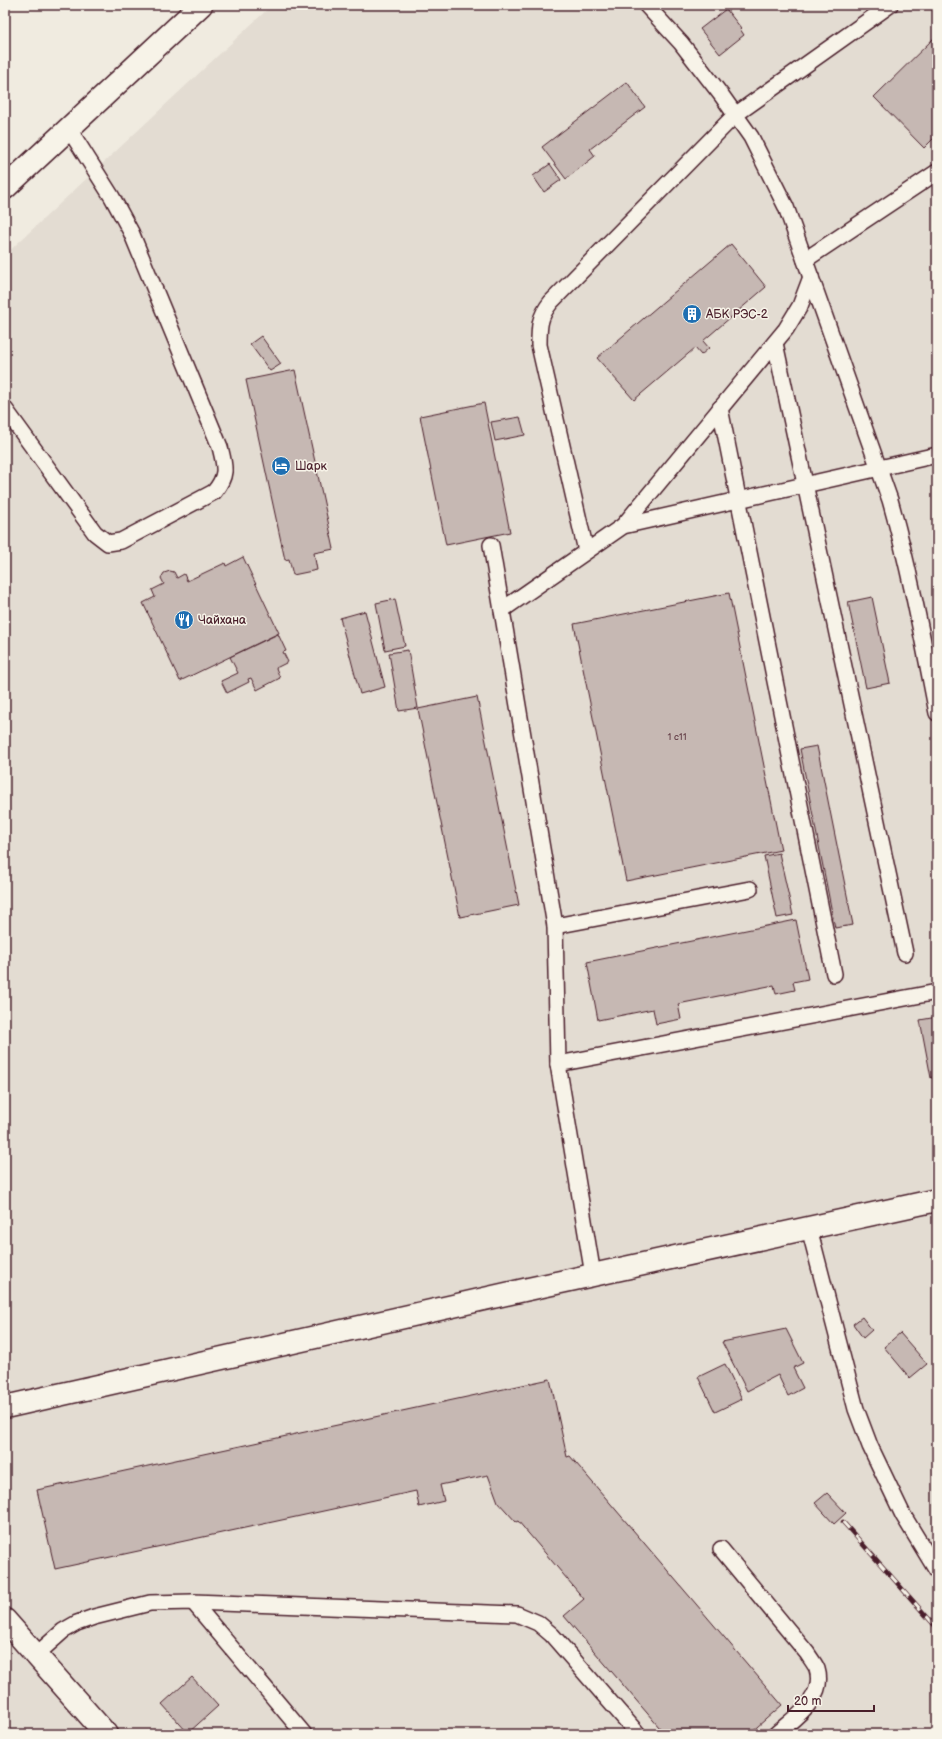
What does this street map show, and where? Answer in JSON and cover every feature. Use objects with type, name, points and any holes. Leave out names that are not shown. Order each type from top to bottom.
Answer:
[{"type":"street","points":[[5,188],[201,5]]},
{"type":"street","points":[[5,1407],[593,1275],[937,1200]]},
{"type":"street","points":[[5,1620],[106,1734]]},
{"type":"lane","points":[[646,5],[681,43],[735,115],[750,137],[786,207],[898,528],[930,642],[937,712]]},
{"type":"lane","points":[[586,551],[539,345],[539,326],[544,312],[551,302],[735,115],[890,5]]},
{"type":"lane","points":[[5,409],[95,534],[108,543],[121,541],[201,499],[214,492],[222,482],[225,469],[220,447],[131,232],[112,197],[69,129]]},
{"type":"lane","points":[[805,260],[937,172]]},
{"type":"lane","points":[[502,610],[623,526],[786,329],[800,306],[811,277]]},
{"type":"lane","points":[[774,343],[905,953]]},
{"type":"lane","points":[[720,408],[834,974]]},
{"type":"lane","points":[[623,526],[937,455]]},
{"type":"lane","points":[[491,545],[555,926],[558,1064],[593,1275]]},
{"type":"lane","points":[[555,926],[750,889]]},
{"type":"lane","points":[[558,1064],[937,992]]},
{"type":"lane","points":[[808,1228],[856,1409],[870,1446],[903,1515],[937,1571]]},
{"type":"lane","points":[[721,1549],[808,1653],[817,1669],[819,1680],[815,1696],[807,1707],[776,1734]]},
{"type":"lane","points":[[36,1655],[63,1631],[77,1623],[94,1616],[150,1603],[193,1602],[517,1614],[538,1623],[552,1635],[638,1734]]},
{"type":"lane","points":[[193,1602],[304,1734]]},
{"type":"shaded area","points":[[272,5],[937,5],[937,1734],[5,1734],[5,255]]},
{"type":"building","points":[[726,9],[741,28],[740,29],[744,35],[720,54],[700,29]]},
{"type":"building","points":[[937,35],[937,135],[924,148],[874,97]]},
{"type":"building","points":[[627,82],[645,107],[590,149],[595,156],[566,179],[542,147]]},
{"type":"building","points":[[550,164],[561,180],[544,192],[533,176]]},
{"type":"building","name":"АБК РЭС-2","points":[[731,244],[766,287],[703,341],[709,348],[701,355],[695,348],[634,400],[597,358]]},
{"type":"building","points":[[261,336],[281,364],[270,371],[250,344]]},
{"type":"building","points":[[295,370],[334,549],[314,553],[317,570],[293,575],[289,559],[285,560],[246,380]]},
{"type":"building","points":[[484,403],[510,532],[446,545],[420,416]]},
{"type":"building","points":[[520,417],[525,435],[495,441],[491,422]]},
{"type":"building","points":[[243,557],[279,633],[180,681],[143,603],[155,597],[152,590],[164,584],[161,578],[164,573],[170,571],[174,572],[177,578],[184,574],[187,581],[225,563],[226,566]]},
{"type":"building","points":[[729,593],[781,850],[626,881],[574,624]]},
{"type":"building","points":[[872,597],[890,683],[866,688],[848,602]]},
{"type":"building","points":[[395,599],[405,646],[385,650],[376,603]]},
{"type":"building","points":[[365,611],[385,687],[360,694],[340,618]]},
{"type":"building","points":[[278,634],[286,651],[283,652],[288,662],[276,668],[280,678],[257,690],[251,678],[248,679],[249,682],[227,693],[221,681],[238,673],[230,657]]},
{"type":"building","points":[[408,650],[418,708],[399,711],[389,653]]},
{"type":"building","points":[[477,697],[519,905],[460,917],[418,709]]},
{"type":"building","points":[[817,746],[853,925],[835,928],[800,749]]},
{"type":"building","points":[[779,853],[793,915],[777,918],[764,856]]},
{"type":"building","points":[[796,920],[808,979],[793,982],[795,990],[776,994],[774,985],[678,1004],[681,1019],[656,1024],[653,1009],[598,1020],[587,962]]},
{"type":"building","points":[[937,1017],[937,1076],[931,1078],[920,1020]]},
{"type":"building","points":[[862,1317],[872,1330],[863,1338],[853,1324]]},
{"type":"building","points":[[786,1329],[803,1363],[793,1368],[803,1388],[788,1396],[778,1375],[747,1391],[722,1342]]},
{"type":"building","points":[[900,1333],[927,1364],[910,1378],[884,1347]]},
{"type":"building","points":[[725,1364],[742,1399],[715,1412],[698,1377]]},
{"type":"building","points":[[550,1379],[567,1457],[570,1456],[782,1705],[749,1734],[665,1734],[564,1616],[584,1599],[518,1521],[516,1522],[498,1502],[488,1475],[440,1485],[444,1501],[419,1507],[416,1491],[55,1569],[37,1490]]},
{"type":"building","points":[[827,1493],[846,1513],[834,1524],[815,1503]]},
{"type":"building","points":[[192,1677],[218,1706],[188,1733],[162,1704]]},
{"type":"railway","points":[[843,1522],[937,1628]]},
{"type":"place","name":"АБК РЭС-2","points":[[692,314]]},
{"type":"place","name":"Шарк","points":[[281,466]]},
{"type":"place","name":"Чайхана","points":[[184,620]]}]
